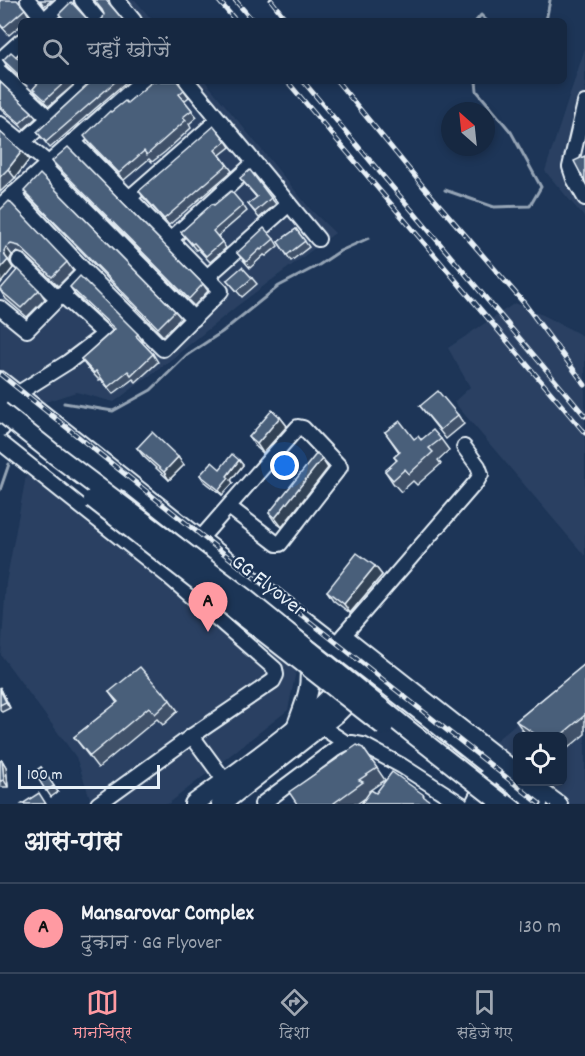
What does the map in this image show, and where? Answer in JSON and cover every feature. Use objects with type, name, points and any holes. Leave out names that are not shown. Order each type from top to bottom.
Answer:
[{"type":"main road","points":[[0,381],[9,396],[191,549],[304,633],[364,673],[538,804]]},
{"type":"main road","points":[[9,396],[200,540],[339,640],[364,673],[395,702],[525,804]]},
{"type":"main road","name":"GG Flyover","points":[[0,411],[246,599],[503,804]]},
{"type":"main road","name":"GG Flyover","points":[[0,426],[485,804]]},
{"type":"main road","points":[[295,729],[309,694],[311,675],[304,633]]},
{"type":"main road","points":[[221,804],[351,700],[364,673]]},
{"type":"main road","points":[[201,802],[364,673]]},
{"type":"main road","points":[[324,723],[395,702]]},
{"type":"main road","points":[[475,804],[489,776]]},
{"type":"street","points":[[28,0],[49,18]]},
{"type":"street","points":[[51,18],[66,0]]},
{"type":"street","points":[[82,0],[97,18]]},
{"type":"street","points":[[117,0],[132,18]]},
{"type":"street","points":[[0,72],[50,118]]},
{"type":"street","points":[[22,142],[87,84]]},
{"type":"street","points":[[0,206],[139,84]]},
{"type":"street","points":[[189,84],[318,239]]},
{"type":"street","points":[[585,103],[570,167],[585,198]]},
{"type":"street","points":[[129,198],[218,120]]},
{"type":"street","points":[[0,124],[46,165],[194,319]]},
{"type":"street","points":[[13,194],[85,271],[163,349],[222,291],[73,141]]},
{"type":"street","points":[[170,240],[254,163]]},
{"type":"street","points":[[207,277],[289,204]]},
{"type":"street","points":[[9,396],[68,362],[105,334],[19,261]]},
{"type":"street","points":[[0,308],[27,330],[85,271]]},
{"type":"street","points":[[200,540],[298,427],[303,428],[340,467],[279,544],[229,507]]},
{"type":"street","points":[[0,442],[167,575],[275,669],[276,675],[273,681],[98,804]]},
{"type":"street","points":[[464,447],[480,470],[481,474],[477,481],[339,640],[513,768]]},
{"type":"street","points":[[324,723],[346,743]]},
{"type":"street","points":[[192,736],[225,781]]},
{"type":"street","points":[[262,804],[346,743],[363,745],[402,766],[461,804]]},
{"type":"street","points":[[535,786],[560,804]]},
{"type":"shaded area","points":[[0,0],[135,0],[150,18],[18,18],[18,84],[207,84],[311,210],[335,233],[114,402],[76,392],[39,404],[0,373]]},
{"type":"shaded area","points":[[585,48],[585,218],[545,171]]},
{"type":"shaded area","points":[[515,303],[585,337],[585,556],[454,402],[470,387],[448,348]]},
{"type":"shaded area","points":[[29,460],[296,671],[288,710],[168,804],[92,804],[76,757],[1,655],[6,583]]},
{"type":"shaded area","points":[[585,664],[585,804],[547,804],[521,786],[567,786],[567,732],[513,732],[513,780],[478,756]]},
{"type":"building","points":[[0,0],[17,0],[25,9],[3,28],[0,24]]},
{"type":"building","points":[[94,0],[106,0],[121,18],[103,18],[102,10]]},
{"type":"building","points":[[71,2],[86,18],[63,18],[59,14]]},
{"type":"building","points":[[11,52],[18,58],[18,74],[3,60]]},
{"type":"building","points":[[0,82],[32,112],[20,123],[0,106]]},
{"type":"building","points":[[37,84],[63,84],[45,100],[33,89]]},
{"type":"building","points":[[89,84],[113,84],[46,142],[37,132]]},
{"type":"building","points":[[149,84],[179,84],[184,90],[179,94],[192,110],[183,117],[186,120],[147,155],[144,151],[119,173],[84,136],[110,111],[125,101],[127,103]]},
{"type":"building","points":[[214,126],[226,141],[215,150],[227,165],[164,219],[139,191]]},
{"type":"building","points":[[0,132],[22,151],[0,177]]},
{"type":"building","points":[[68,147],[203,284],[189,299],[52,161]]},
{"type":"building","points":[[585,156],[585,182],[574,161]]},
{"type":"building","points":[[250,170],[271,198],[255,212],[248,204],[257,197],[240,178]]},
{"type":"building","points":[[40,174],[175,311],[158,328],[24,191]]},
{"type":"building","points":[[231,191],[243,205],[213,231],[222,242],[206,256],[181,232],[212,204],[214,205]]},
{"type":"building","points":[[9,201],[67,262],[52,277],[19,246],[11,244],[4,251],[8,260],[0,269],[0,210]]},
{"type":"building","points":[[264,228],[274,239],[246,262],[237,253]]},
{"type":"building","points":[[296,229],[305,241],[287,255],[278,242]]},
{"type":"building","points":[[242,267],[252,278],[237,291],[227,280]]},
{"type":"building","points":[[18,269],[39,290],[21,308],[0,290]]},
{"type":"building","points":[[80,276],[138,334],[136,336],[153,354],[131,375],[128,371],[108,387],[96,371],[94,373],[81,359],[115,329],[70,287]]},
{"type":"building","points":[[438,391],[458,415],[440,430],[420,406]]},
{"type":"building","points":[[272,410],[280,417],[257,444],[249,437]]},
{"type":"building","points":[[400,421],[414,439],[418,436],[421,440],[433,430],[441,439],[429,448],[433,452],[409,474],[405,469],[393,480],[385,471],[397,460],[394,457],[400,452],[385,432]]},
{"type":"building","points":[[152,432],[178,457],[164,472],[137,448]]},
{"type":"building","points":[[317,453],[322,459],[275,518],[269,513]]},
{"type":"building","points":[[232,454],[239,460],[219,490],[200,475],[212,462],[220,469]]},
{"type":"building","points":[[357,553],[375,566],[344,604],[327,591]]},
{"type":"building","points":[[585,664],[585,715],[565,732],[532,732],[516,721]]},
{"type":"building","points":[[140,667],[170,700],[155,714],[149,707],[90,756],[74,737],[118,702],[109,692]]},
{"type":"building","points":[[0,690],[6,702],[0,705]]},
{"type":"building","points":[[357,745],[363,748],[377,768],[359,780],[363,782],[335,804],[297,804],[289,792]]},
{"type":"building","points":[[2,760],[4,780],[0,781],[0,761]]},
{"type":"building","points":[[41,767],[54,786],[46,791],[34,772]]},
{"type":"building","points":[[392,772],[434,804],[361,804],[371,790],[376,793]]},
{"type":"building","points":[[39,793],[46,804],[22,804]]},
{"type":"waterway","points":[[547,18],[550,0]]},
{"type":"waterway","points":[[478,18],[481,15],[484,18]]},
{"type":"waterway","points":[[445,190],[494,207],[530,206],[541,187],[511,132],[477,91],[476,84]]},
{"type":"waterway","points":[[64,403],[113,411],[151,390],[187,355],[222,332],[279,286],[340,251],[369,238]]},
{"type":"waterway","points":[[0,490],[9,464]]},
{"type":"railway","points":[[218,0],[233,18]]},
{"type":"railway","points":[[235,0],[250,18]]},
{"type":"railway","points":[[271,0],[285,18]]},
{"type":"railway","points":[[290,84],[585,433]]},
{"type":"railway","points":[[306,84],[585,416]]},
{"type":"railway","points":[[339,84],[422,185],[524,303],[585,385]]},
{"type":"railway","points":[[0,374],[540,804]]},
{"type":"place","name":"Mansarovar Complex","points":[[208,632]]}]
